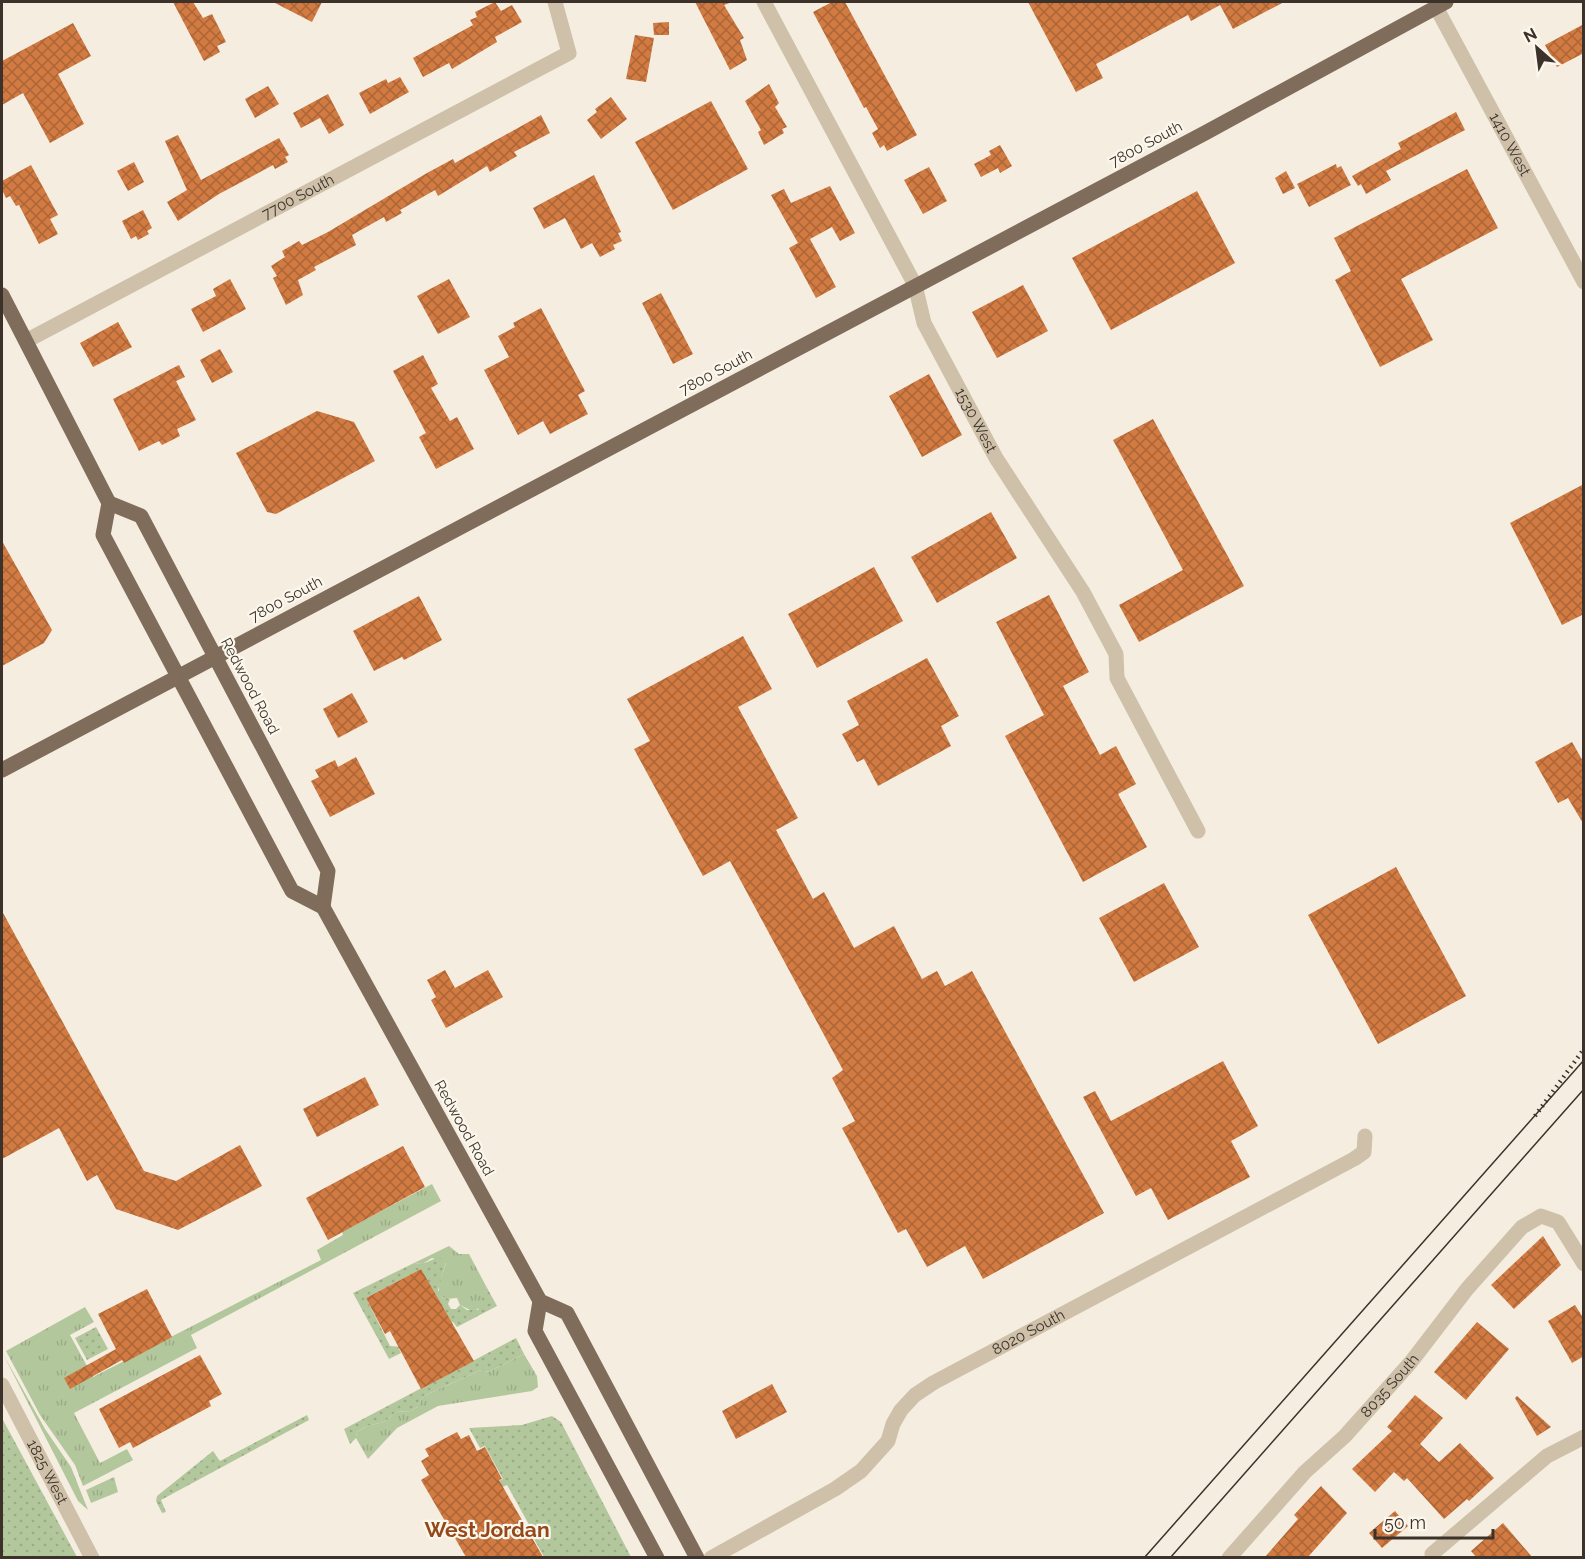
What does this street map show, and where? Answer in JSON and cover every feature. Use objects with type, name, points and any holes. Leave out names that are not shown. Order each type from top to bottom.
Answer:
[{"type":"main road","name":"7800 South","points":[[2,770],[915,285],[1205,134],[1441,4]]},
{"type":"main road","points":[[2,295],[109,503],[103,535],[292,891],[324,907]]},
{"type":"main road","name":"Redwood Road","points":[[109,503],[141,516],[328,871],[324,907],[540,1301]]},
{"type":"main road","points":[[657,1557],[535,1331],[540,1301],[567,1314],[697,1557]]},
{"type":"street","name":"7700 South","points":[[26,341],[569,53],[555,2]]},
{"type":"street","name":"1530 West","points":[[764,2],[915,285],[924,323],[996,458],[1083,592],[1116,654],[1117,678],[1197,831]]},
{"type":"street","name":"1410 West","points":[[1441,4],[1584,282]]},
{"type":"street","name":"8020 South","points":[[711,1557],[835,1489],[861,1471],[888,1441],[893,1424],[915,1395],[1354,1159],[1364,1152],[1365,1136]]},
{"type":"street","name":"8035 South","points":[[1229,1557],[1305,1472],[1345,1436],[1411,1362],[1467,1289],[1522,1227],[1532,1219],[1548,1217],[1558,1222],[1584,1264]]},
{"type":"street","name":"1825 West","points":[[2,1385],[92,1557]]},
{"type":"street","points":[[1432,1554],[1547,1456],[1584,1437]]},
{"type":"green space","points":[[432,1184],[441,1201],[191,1335],[197,1348],[74,1413],[100,1463],[127,1449],[133,1460],[83,1486],[75,1465],[40,1415],[6,1351],[85,1307],[94,1322],[70,1335],[93,1377],[321,1260],[317,1250],[343,1235],[342,1232]]},
{"type":"green space","points":[[449,1246],[459,1254],[469,1254],[486,1286],[481,1306],[474,1312],[460,1305],[457,1298],[446,1299],[439,1295],[439,1285],[446,1263],[432,1258],[422,1264],[414,1263]]},
{"type":"green space","points":[[439,1257],[446,1262],[438,1290],[443,1298],[450,1299],[448,1304],[451,1309],[456,1309],[460,1305],[467,1310],[478,1310],[486,1286],[497,1306],[457,1327],[453,1322],[448,1324],[421,1269],[366,1298],[390,1346],[403,1347],[399,1349],[401,1353],[389,1359],[353,1293],[414,1263],[422,1264]]},
{"type":"green space","points":[[96,1327],[108,1349],[87,1360],[75,1338]]},
{"type":"green space","points":[[516,1338],[524,1354],[488,1372],[481,1370],[424,1396],[417,1407],[411,1411],[396,1412],[384,1422],[367,1426],[357,1432],[356,1438],[350,1444],[344,1429]]},
{"type":"green space","points":[[3,1354],[45,1429],[71,1467],[88,1510],[78,1501]]},
{"type":"green space","points":[[524,1354],[537,1376],[538,1387],[532,1391],[438,1406],[397,1428],[368,1459],[356,1438],[357,1432],[367,1426],[384,1422],[396,1412],[411,1411],[417,1407],[424,1396],[481,1370],[488,1372]]},
{"type":"green space","points":[[307,1415],[309,1420],[161,1500],[166,1512],[162,1513],[156,1501],[157,1496],[213,1451],[220,1461]]},
{"type":"green space","points":[[552,1416],[561,1422],[631,1557],[544,1557],[533,1537],[526,1540],[523,1535],[532,1530],[507,1485],[498,1489],[495,1483],[503,1479],[485,1446],[480,1448],[469,1428],[522,1425]]},
{"type":"green space","points":[[2,1418],[77,1557],[2,1557]]},
{"type":"green space","points":[[114,1477],[118,1492],[91,1503],[86,1490]]},
{"type":"building","points":[[173,2],[193,2],[203,18],[212,14],[226,42],[217,46],[220,52],[204,61]]},
{"type":"building","points":[[273,2],[322,2],[312,22]]},
{"type":"building","points":[[495,2],[501,11],[512,5],[522,22],[495,37],[497,42],[452,69],[449,63],[423,77],[413,58],[473,25],[470,20],[477,17],[475,12]]},
{"type":"building","points":[[695,2],[732,2],[724,5],[744,38],[740,40],[747,60],[730,70]]},
{"type":"building","points":[[832,2],[845,2],[917,135],[887,151],[884,145],[880,148],[872,133],[878,129],[866,107],[864,108],[813,12]]},
{"type":"building","points":[[1028,2],[1284,2],[1233,29],[1220,5],[1191,21],[1188,15],[1096,64],[1103,78],[1076,92]]},
{"type":"building","points":[[669,22],[669,35],[654,35],[653,23]]},
{"type":"building","points":[[73,23],[91,56],[58,74],[84,124],[50,143],[23,93],[2,105],[2,61]]},
{"type":"building","points":[[1584,24],[1584,53],[1557,67],[1545,45]]},
{"type":"building","points":[[635,35],[654,38],[646,82],[626,79]]},
{"type":"building","points":[[400,77],[409,92],[370,114],[359,93],[386,79],[388,83]]},
{"type":"building","points":[[769,84],[779,103],[775,107],[787,127],[782,129],[784,133],[764,145],[758,132],[761,130],[745,101]]},
{"type":"building","points":[[268,86],[279,104],[255,118],[245,99]]},
{"type":"building","points":[[328,94],[344,125],[329,134],[320,118],[301,128],[293,113]]},
{"type":"building","points":[[611,97],[627,119],[601,139],[587,120],[597,112],[595,109]]},
{"type":"building","points":[[711,101],[748,169],[673,210],[635,142]]},
{"type":"building","points":[[1456,112],[1465,130],[1386,171],[1391,180],[1366,194],[1361,184],[1358,186],[1352,176],[1401,149],[1398,143]]},
{"type":"building","points":[[541,115],[550,133],[514,152],[517,156],[490,172],[487,166],[438,196],[435,190],[400,210],[402,213],[386,222],[384,217],[352,235],[356,245],[314,267],[316,270],[298,280],[303,295],[286,305],[273,278],[277,276],[271,266],[285,257],[282,251],[299,241],[302,245],[328,232],[427,173],[453,159],[455,163]]},
{"type":"building","points":[[178,135],[201,180],[279,138],[289,155],[285,157],[288,162],[275,169],[273,165],[219,194],[178,221],[167,202],[187,190],[165,141]]},
{"type":"building","points":[[1000,145],[1012,166],[1000,173],[998,168],[981,177],[974,164],[991,155],[989,151]]},
{"type":"building","points":[[134,162],[144,182],[128,191],[117,171]]},
{"type":"building","points":[[1336,164],[1337,168],[1341,166],[1351,185],[1309,207],[1297,184]]},
{"type":"building","points":[[31,165],[58,215],[50,219],[58,234],[39,244],[19,205],[16,206],[10,196],[6,198],[2,190],[2,181]]},
{"type":"building","points":[[929,167],[947,201],[923,214],[904,180]]},
{"type":"building","points":[[1467,169],[1498,228],[1401,279],[1433,340],[1380,367],[1335,280],[1351,271],[1334,238]]},
{"type":"building","points":[[1286,171],[1295,188],[1283,194],[1275,178]]},
{"type":"building","points":[[594,175],[621,232],[618,233],[622,241],[613,245],[615,249],[600,257],[592,243],[581,249],[565,218],[544,229],[533,208]]},
{"type":"building","points":[[830,186],[855,233],[840,241],[832,227],[810,239],[836,287],[816,298],[789,248],[798,243],[771,195],[784,189],[791,203]]},
{"type":"building","points":[[1197,191],[1235,263],[1111,330],[1072,258]]},
{"type":"building","points":[[143,210],[152,228],[147,231],[149,234],[138,240],[136,236],[131,239],[122,221]]},
{"type":"building","points":[[230,279],[246,309],[203,332],[191,309],[216,296],[213,289]]},
{"type":"building","points":[[449,279],[470,317],[438,334],[417,296]]},
{"type":"building","points":[[1023,285],[1048,331],[997,358],[972,312]]},
{"type":"building","points":[[661,293],[693,354],[673,364],[642,303]]},
{"type":"building","points":[[541,308],[585,391],[578,395],[588,414],[550,434],[543,421],[518,435],[484,370],[509,357],[498,336],[515,327],[513,323]]},
{"type":"building","points":[[118,322],[132,347],[93,367],[80,343]]},
{"type":"building","points":[[220,349],[233,372],[212,383],[200,360]]},
{"type":"building","points":[[423,355],[438,384],[431,388],[450,421],[457,417],[474,449],[436,469],[419,437],[426,433],[393,371]]},
{"type":"building","points":[[179,365],[185,377],[176,381],[196,420],[177,429],[180,436],[162,445],[159,441],[139,451],[113,399]]},
{"type":"building","points":[[929,374],[962,435],[922,457],[889,396]]},
{"type":"building","points":[[317,411],[354,422],[375,461],[276,514],[267,512],[236,453]]},
{"type":"building","points":[[1153,419],[1244,586],[1139,642],[1119,605],[1183,570],[1113,440]]},
{"type":"building","points":[[1584,484],[1584,614],[1562,625],[1510,523]]},
{"type":"building","points":[[991,512],[1017,558],[937,603],[911,557]]},
{"type":"building","points":[[2,541],[52,630],[44,643],[2,666]]},
{"type":"building","points":[[874,567],[903,621],[817,668],[788,614]]},
{"type":"building","points":[[1049,595],[1089,672],[1063,686],[1100,755],[1116,746],[1136,784],[1118,794],[1147,847],[1083,882],[1005,736],[1044,715],[996,622]]},
{"type":"building","points":[[419,596],[442,640],[404,660],[402,657],[374,671],[353,631]]},
{"type":"building","points":[[743,636],[772,689],[738,707],[798,818],[776,830],[813,899],[824,892],[854,948],[894,926],[922,979],[937,971],[945,986],[972,971],[1104,1213],[983,1279],[965,1246],[927,1267],[906,1229],[898,1233],[842,1128],[855,1121],[832,1078],[843,1070],[730,861],[703,876],[634,749],[650,741],[627,699]]},
{"type":"building","points":[[927,658],[959,716],[941,726],[951,746],[878,786],[864,759],[857,762],[842,734],[859,725],[847,701]]},
{"type":"building","points":[[352,693],[368,722],[338,738],[323,709]]},
{"type":"building","points":[[1572,742],[1584,763],[1584,825],[1568,798],[1558,803],[1535,762]]},
{"type":"building","points":[[356,757],[375,794],[330,817],[311,781],[319,777],[315,770],[335,760],[338,767]]},
{"type":"building","points":[[1396,867],[1466,996],[1378,1044],[1308,915]]},
{"type":"building","points":[[1164,883],[1199,947],[1134,982],[1099,918]]},
{"type":"building","points":[[2,911],[144,1171],[176,1181],[240,1145],[262,1186],[178,1230],[116,1209],[97,1175],[87,1181],[59,1128],[2,1159]]},
{"type":"building","points":[[445,970],[455,988],[488,970],[503,997],[446,1028],[431,1000],[436,997],[427,980]]},
{"type":"building","points":[[1223,1061],[1258,1126],[1231,1141],[1250,1177],[1168,1220],[1151,1188],[1136,1196],[1083,1097],[1095,1091],[1111,1121]]},
{"type":"building","points":[[365,1077],[379,1105],[317,1137],[303,1109]]},
{"type":"building","points":[[403,1146],[425,1187],[328,1240],[306,1198]]},
{"type":"building","points":[[1543,1236],[1561,1265],[1514,1309],[1491,1285]]},
{"type":"building","points":[[421,1269],[474,1361],[421,1389],[390,1331],[385,1334],[366,1298]]},
{"type":"building","points":[[147,1289],[172,1337],[124,1363],[122,1360],[70,1389],[64,1378],[116,1349],[98,1314]]},
{"type":"building","points":[[1575,1305],[1584,1319],[1584,1356],[1572,1363],[1548,1321]]},
{"type":"building","points":[[1477,1322],[1509,1349],[1466,1400],[1434,1372]]},
{"type":"building","points":[[200,1355],[222,1394],[209,1401],[211,1406],[133,1448],[130,1442],[119,1448],[99,1409]]},
{"type":"building","points":[[772,1384],[787,1412],[736,1439],[722,1411]]},
{"type":"building","points":[[1415,1395],[1443,1418],[1420,1444],[1439,1462],[1460,1443],[1494,1478],[1469,1501],[1467,1499],[1444,1519],[1407,1478],[1404,1481],[1394,1472],[1375,1492],[1352,1469],[1392,1431],[1387,1427]]},
{"type":"building","points":[[1517,1396],[1551,1427],[1537,1436],[1515,1398]]},
{"type":"building","points":[[457,1432],[461,1439],[469,1435],[477,1451],[485,1447],[502,1479],[499,1480],[543,1557],[466,1557],[421,1480],[429,1475],[421,1461],[429,1456],[425,1449]]},
{"type":"building","points":[[1321,1486],[1347,1513],[1308,1557],[1265,1557],[1298,1519],[1294,1515]]},
{"type":"building","points":[[1395,1511],[1408,1526],[1382,1548],[1369,1533]]},
{"type":"building","points":[[1503,1523],[1532,1557],[1476,1557],[1471,1551]]},
{"type":"tram line","points":[[1144,1558],[1584,1060]]},
{"type":"tram line","points":[[1170,1558],[1584,1089]]},
{"type":"railway","points":[[1535,1116],[1584,1049]]},
{"type":"district","name":"West Jordan","points":[[487,1529]]}]
